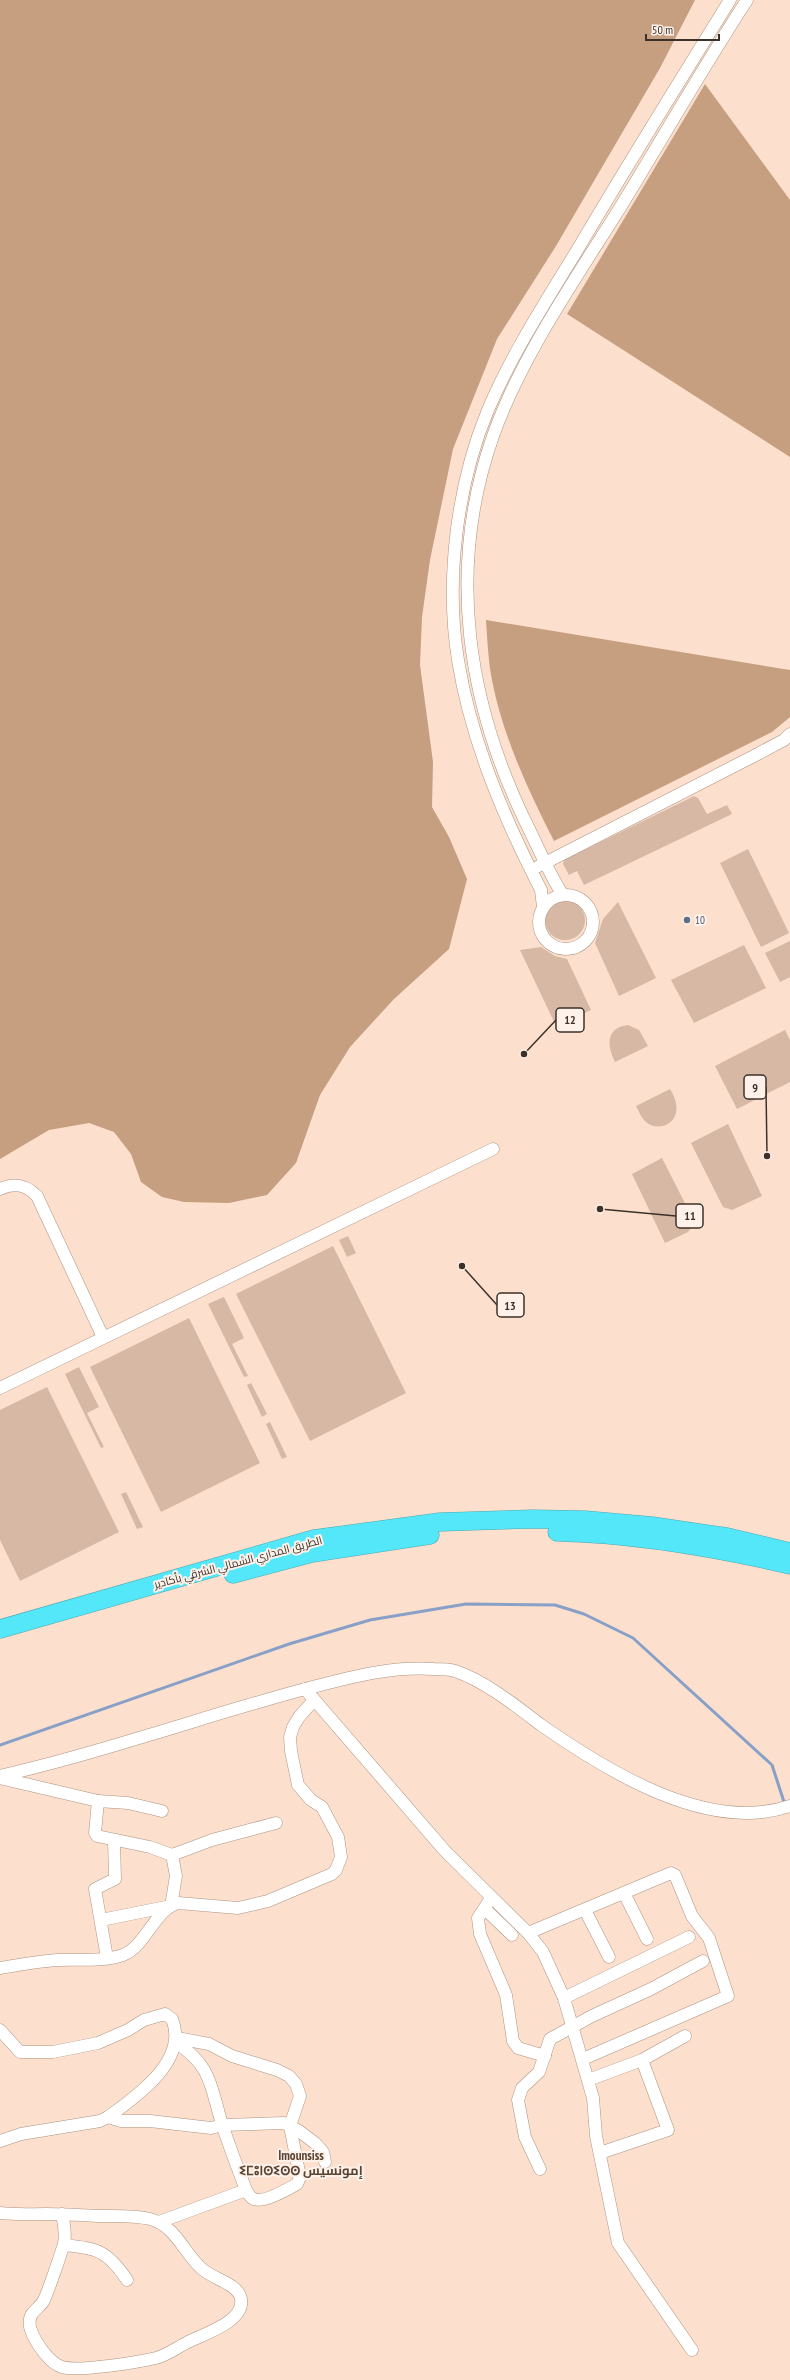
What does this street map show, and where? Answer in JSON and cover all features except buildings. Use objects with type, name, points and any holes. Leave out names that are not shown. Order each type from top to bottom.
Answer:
[{"type":"highway","name":"الطريق المداري الشمالي الشرقي بأكادير","points":[[0,1629],[314,1539],[440,1522],[533,1519],[585,1520],[652,1526],[727,1538],[790,1552]]},
{"type":"highway","name":"الطريق المداري الشمالي الشرقي بأكادير","points":[[0,1641],[312,1553],[433,1535],[526,1531],[643,1537],[724,1550],[790,1565]]},
{"type":"street","points":[[543,907],[555,897],[563,895],[570,895],[583,901],[592,915],[593,925],[590,934],[578,946],[563,949],[549,943],[540,930],[538,923],[543,907],[541,890],[530,869],[485,764],[472,722],[458,659],[453,588],[459,517],[466,478],[488,410],[528,332],[730,0]]},
{"type":"street","points":[[563,895],[545,863],[510,790],[491,739],[476,680],[468,626],[468,570],[475,505],[493,435],[526,364],[691,88],[747,0]]},
{"type":"street","points":[[530,869],[545,863],[752,758],[784,740],[790,734]]},
{"type":"street","points":[[0,1388],[493,1149]]},
{"type":"street","points":[[0,1189],[16,1185],[23,1186],[37,1196],[103,1337]]},
{"type":"street","points":[[0,1777],[80,1757],[254,1701],[376,1671],[416,1668],[455,1670],[495,1691],[572,1746],[613,1770],[678,1800],[725,1812],[774,1811],[790,1806]]},
{"type":"street","points":[[305,1689],[445,1851],[512,1934]]},
{"type":"street","points":[[101,1920],[178,1904],[238,1908],[268,1901],[332,1874],[336,1870],[341,1857],[338,1836],[322,1807],[311,1800],[298,1785],[291,1751],[290,1737],[293,1727],[299,1717],[314,1700]]},
{"type":"street","points":[[0,1777],[98,1801],[128,1803],[162,1811]]},
{"type":"street","points":[[98,1801],[95,1832],[97,1836],[150,1847],[172,1855],[212,1840],[276,1824]]},
{"type":"street","points":[[107,1958],[95,1889],[115,1879],[114,1840]]},
{"type":"street","points":[[0,1968],[57,1960],[92,1960],[107,1958],[122,1955],[133,1949],[171,1906],[176,1876],[172,1855]]},
{"type":"street","points":[[528,1933],[669,1874],[675,1875],[692,1916],[709,1938],[728,1994],[583,2059]]},
{"type":"street","points":[[624,1893],[647,1939]]},
{"type":"street","points":[[488,1903],[528,1933],[543,1952],[564,1998],[583,2059],[593,2098],[596,2136],[618,2243],[692,2350]]},
{"type":"street","points":[[488,1903],[478,1918],[480,1934],[506,1994],[513,2041],[518,2048],[545,2056]]},
{"type":"street","points":[[584,1910],[609,1957]]},
{"type":"street","points":[[564,1998],[689,1938]]},
{"type":"street","points":[[540,2169],[525,2137],[518,2100],[522,2088],[539,2072],[550,2039],[573,2026],[651,1989],[703,1961]]},
{"type":"street","points":[[0,2030],[20,2052],[53,2052],[98,2043],[128,2030],[144,2020],[165,2014],[172,2019],[176,2040],[168,2059],[152,2081],[108,2117],[100,2121],[21,2134],[0,2141]]},
{"type":"street","points":[[588,2080],[642,2060],[685,2036]]},
{"type":"street","points":[[176,2040],[209,2044],[232,2056],[289,2076],[300,2090],[300,2096],[290,2126],[300,2181],[297,2184],[259,2201],[252,2199],[246,2190],[222,2125],[208,2075],[176,2040]]},
{"type":"street","points":[[600,2153],[668,2130],[642,2060]]},
{"type":"street","points":[[108,2117],[121,2121],[165,2122],[210,2128],[222,2125],[278,2123],[290,2126],[315,2143],[323,2152],[325,2162]]},
{"type":"street","points":[[0,2213],[18,2215],[62,2214],[118,2216],[159,2222],[246,2190]]},
{"type":"street","points":[[62,2214],[65,2234],[64,2245],[44,2300],[32,2314],[30,2329],[36,2341],[49,2356],[62,2367],[98,2367],[157,2358],[212,2332],[238,2313],[241,2304],[241,2297],[236,2290],[206,2273],[195,2263],[172,2233],[159,2222]]},
{"type":"street","points":[[64,2245],[88,2248],[101,2252],[114,2261],[127,2280]]},
{"type":"shaded area","points":[[0,0],[695,0],[660,68],[556,246],[497,339],[453,449],[430,560],[422,617],[420,665],[433,762],[432,807],[449,837],[467,879],[449,949],[394,999],[350,1047],[320,1095],[296,1163],[267,1195],[229,1203],[184,1202],[162,1197],[141,1182],[131,1154],[114,1132],[89,1123],[49,1130],[0,1159]]},
{"type":"shaded area","points":[[705,84],[790,200],[790,457],[567,314]]},
{"type":"shaded area","points":[[486,620],[790,670],[790,717],[772,732],[554,841],[515,757],[500,714],[490,669]]},
{"type":"shaded area","points":[[694,796],[698,798],[707,814],[727,805],[732,814],[584,885],[577,871],[569,875],[563,864],[564,860]]},
{"type":"shaded area","points":[[748,849],[789,933],[761,947],[720,863]]},
{"type":"shaded area","points":[[561,900],[569,900],[576,903],[582,909],[585,920],[582,931],[576,937],[569,940],[561,940],[554,937],[548,931],[545,924],[545,916],[548,909],[554,903]]},
{"type":"shaded area","points":[[618,902],[656,978],[619,996],[595,943],[603,919]]},
{"type":"shaded area","points":[[790,941],[790,977],[780,982],[765,953]]},
{"type":"shaded area","points":[[744,945],[766,988],[694,1023],[671,980]]},
{"type":"shaded area","points":[[541,947],[555,956],[567,959],[591,1010],[556,1026],[520,950]]},
{"type":"shaded area","points":[[628,1025],[639,1030],[648,1046],[615,1062],[610,1050],[610,1039],[615,1030]]},
{"type":"shaded area","points":[[785,1030],[790,1040],[790,1082],[737,1109],[715,1066]]},
{"type":"shaded area","points":[[670,1089],[676,1103],[676,1113],[674,1117],[664,1126],[659,1127],[650,1125],[643,1119],[636,1106]]},
{"type":"shaded area","points":[[728,1124],[762,1196],[732,1210],[723,1207],[691,1143]]},
{"type":"shaded area","points":[[662,1158],[693,1219],[694,1224],[688,1232],[665,1243],[632,1174]]},
{"type":"shaded area","points":[[348,1236],[356,1253],[347,1257],[339,1240]]},
{"type":"shaded area","points":[[333,1246],[406,1393],[310,1441],[236,1294]]},
{"type":"shaded area","points":[[224,1297],[244,1338],[232,1344],[248,1376],[244,1377],[208,1304]]},
{"type":"shaded area","points":[[189,1318],[260,1463],[161,1512],[90,1367]]},
{"type":"shaded area","points":[[79,1367],[99,1407],[87,1413],[104,1447],[101,1448],[65,1374]]},
{"type":"shaded area","points":[[251,1383],[267,1414],[262,1417],[247,1385]]},
{"type":"shaded area","points":[[47,1387],[119,1532],[20,1581],[0,1540],[0,1410]]},
{"type":"shaded area","points":[[270,1422],[287,1457],[282,1459],[266,1424]]},
{"type":"shaded area","points":[[126,1492],[143,1527],[137,1529],[121,1494]]},
{"type":"waterway","points":[[0,1745],[289,1644],[370,1620],[466,1604],[555,1605],[584,1614],[633,1638],[772,1765],[785,1805]]},
{"type":"place","name":"10","points":[[687,920]]},
{"type":"place","name":"12","points":[[524,1054]]},
{"type":"place","name":"9","points":[[767,1156]]},
{"type":"place","name":"11","points":[[600,1209]]},
{"type":"place","name":"13","points":[[462,1266]]},
{"type":"district","name":"Imounsiss ⵉⵎⵓⵏⵙⵉⵙⵙ إمونسيس","points":[[301,2162]]}]
